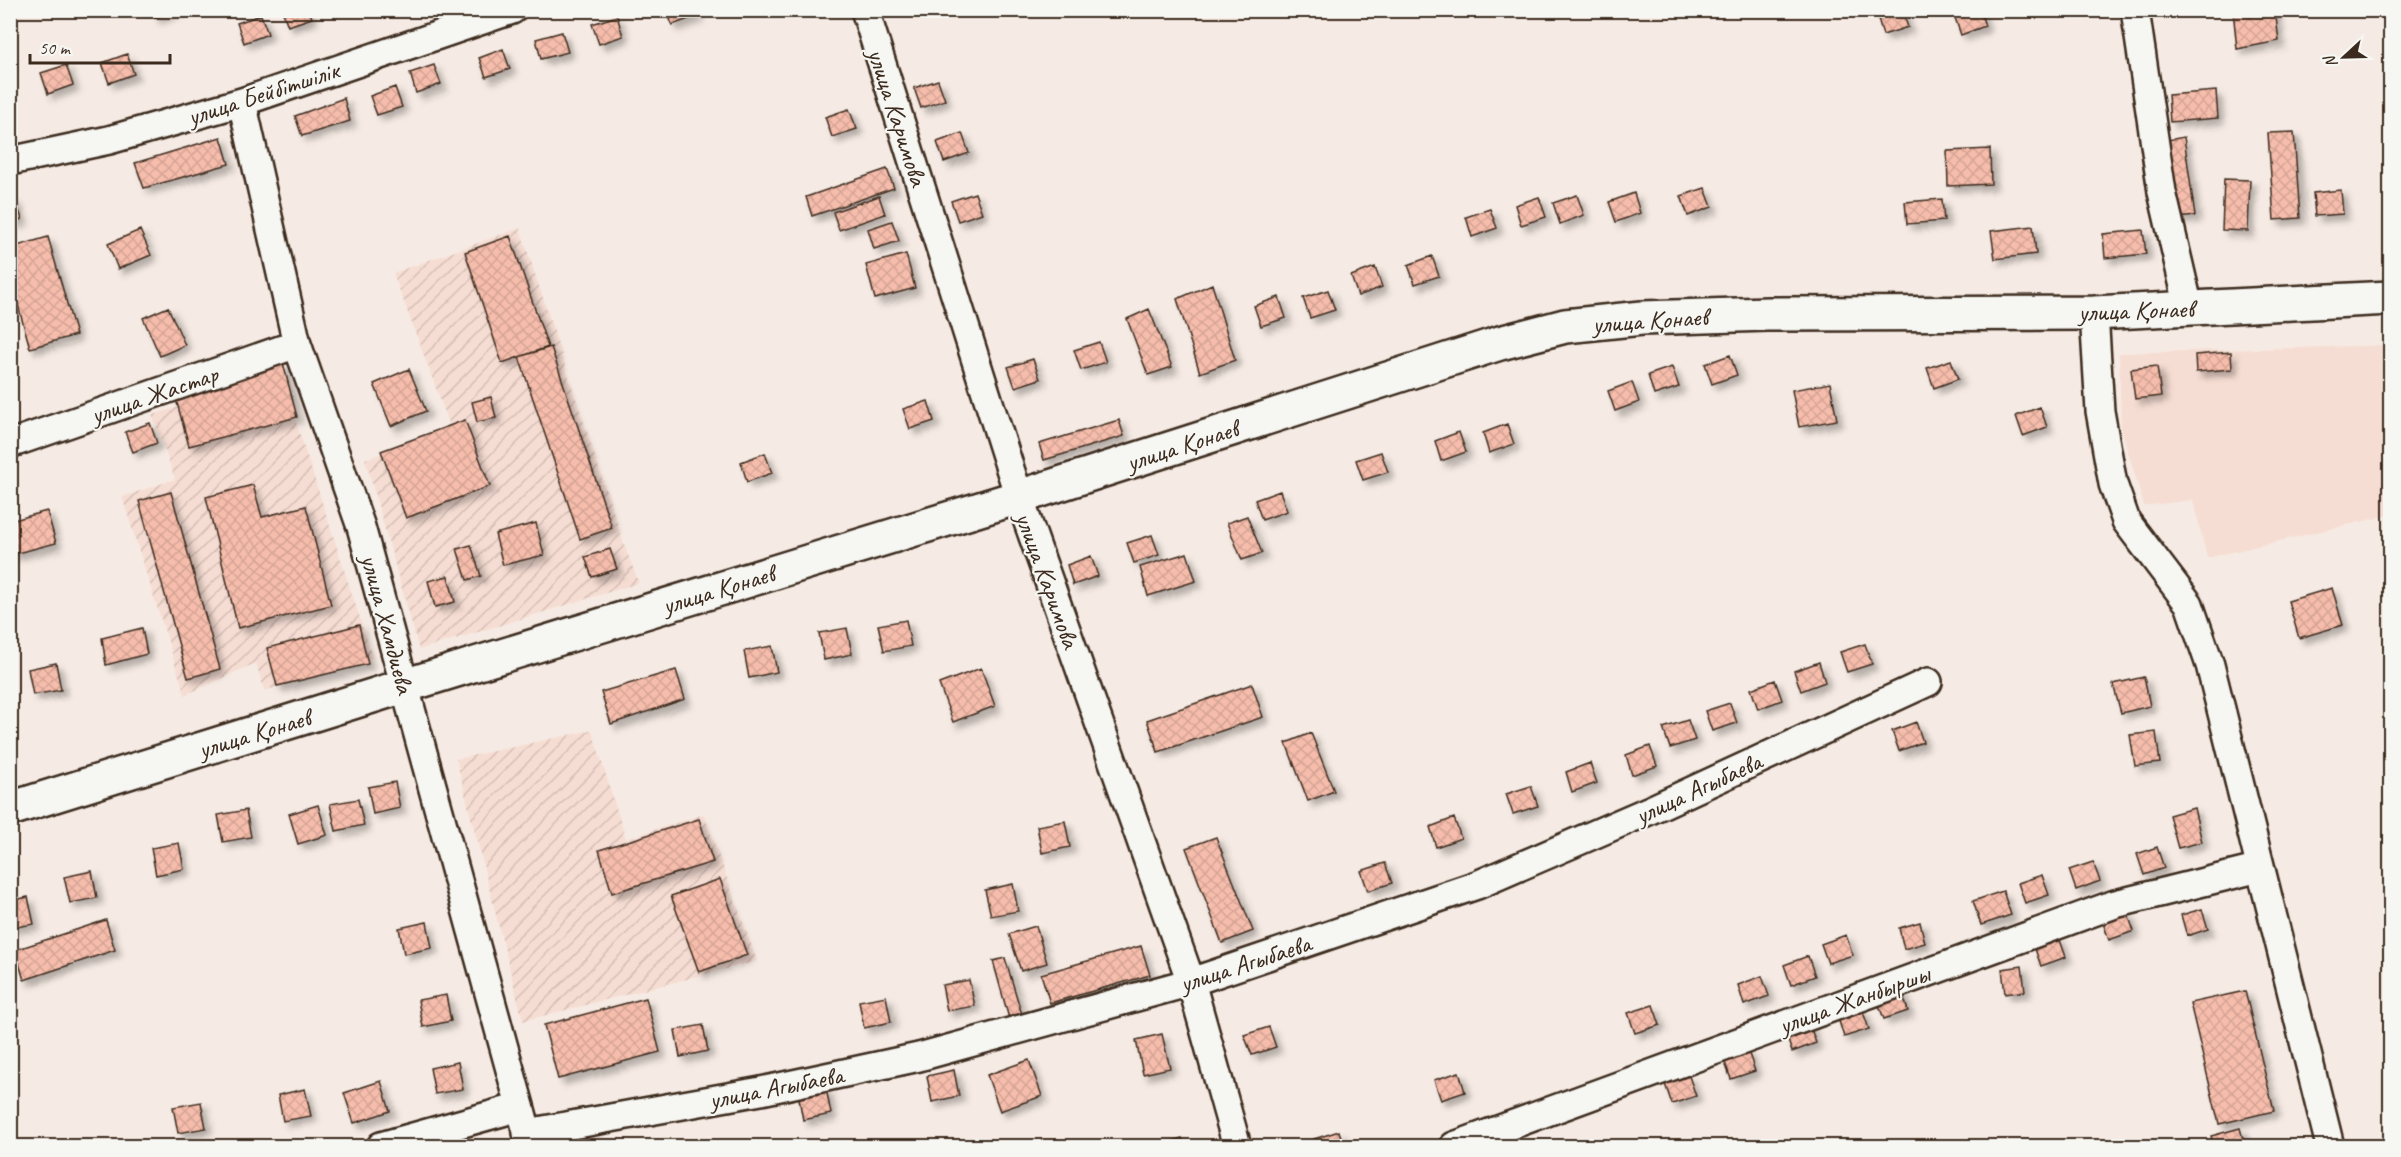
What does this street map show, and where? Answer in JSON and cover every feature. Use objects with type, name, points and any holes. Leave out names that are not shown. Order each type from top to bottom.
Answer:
[{"type":"main road","name":"улица Қонаев","points":[[10,809],[1019,497],[1500,343],[1565,326],[1642,318],[1768,314],[2094,313],[2391,298]]},
{"type":"street","name":"улица Бейбітшілік","points":[[10,161],[109,141],[242,102],[512,10]]},
{"type":"street","name":"улица Каримова","points":[[865,10],[1019,497],[1191,982],[1237,1146]]},
{"type":"street","points":[[2135,10],[2162,192],[2189,308]]},
{"type":"street","name":"улица Хамдиева","points":[[242,102],[297,344],[361,527],[529,1140]]},
{"type":"street","points":[[2094,313],[2100,411],[2113,484],[2126,521],[2189,604],[2210,665],[2330,1146]]},
{"type":"street","name":"улица Жастар","points":[[10,444],[297,344]]},
{"type":"street","name":"улица Агыбаева","points":[[529,1140],[919,1057],[1191,982],[1477,885],[1648,811],[1928,682]]},
{"type":"street","name":"улица Жанбыршы","points":[[1454,1146],[2115,904],[2260,868]]},
{"type":"street","points":[[381,1146],[519,1107]]},
{"type":"shaded area","points":[[520,228],[625,547],[639,583],[419,650],[365,459],[452,431],[393,273]]},
{"type":"shaded area","points":[[2390,345],[2390,515],[2207,558],[2193,500],[2144,506],[2121,428],[2119,353]]},
{"type":"shaded area","points":[[281,376],[373,658],[264,691],[256,663],[185,695],[122,497],[175,479],[152,415]]},
{"type":"shaded area","points":[[592,730],[626,839],[704,814],[757,961],[523,1021],[456,759]]},
{"type":"building","points":[[152,10],[176,10],[155,18]]},
{"type":"building","points":[[282,10],[309,10],[312,18],[288,26]]},
{"type":"building","points":[[667,10],[695,10],[697,16],[672,25]]},
{"type":"building","points":[[1891,10],[1902,10],[1908,27],[1883,35],[1877,15]]},
{"type":"building","points":[[1965,10],[1980,10],[1985,26],[1961,35],[1954,15]]},
{"type":"building","points":[[2233,10],[2275,10],[2279,41],[2237,49]]},
{"type":"building","points":[[261,15],[268,34],[244,43],[237,23]]},
{"type":"building","points":[[617,16],[623,36],[599,44],[592,24]]},
{"type":"building","points":[[562,32],[568,52],[541,59],[536,39]]},
{"type":"building","points":[[503,49],[510,69],[486,77],[479,58]]},
{"type":"building","points":[[127,54],[134,74],[109,83],[102,63]]},
{"type":"building","points":[[66,65],[73,85],[48,94],[41,73]]},
{"type":"building","points":[[434,65],[441,84],[416,93],[410,73]]},
{"type":"building","points":[[938,80],[945,100],[921,108],[914,88]]},
{"type":"building","points":[[395,87],[402,107],[377,115],[370,96]]},
{"type":"building","points":[[2216,91],[2218,118],[2170,122],[2168,95]]},
{"type":"building","points":[[344,98],[350,121],[302,136],[295,116]]},
{"type":"building","points":[[849,109],[857,129],[832,137],[825,117]]},
{"type":"building","points":[[2294,132],[2300,218],[2274,220],[2268,133]]},
{"type":"building","points":[[962,133],[969,153],[944,162],[937,142]]},
{"type":"building","points":[[221,137],[229,164],[144,188],[135,163]]},
{"type":"building","points":[[2184,137],[2195,216],[2178,218],[2167,140]]},
{"type":"building","points":[[1990,149],[1991,184],[1948,186],[1947,151]]},
{"type":"building","points":[[887,169],[894,188],[812,216],[806,197]]},
{"type":"building","points":[[2224,179],[2250,180],[2248,231],[2222,230]]},
{"type":"building","points":[[1705,188],[1712,207],[1688,216],[1681,196]]},
{"type":"building","points":[[2341,190],[2343,214],[2315,216],[2313,193]]},
{"type":"building","points":[[975,193],[982,213],[958,221],[951,201]]},
{"type":"building","points":[[1634,193],[1640,213],[1616,222],[1609,202]]},
{"type":"building","points":[[1577,195],[1584,215],[1560,224],[1553,203]]},
{"type":"building","points":[[879,196],[885,214],[839,230],[833,212]]},
{"type":"building","points":[[1539,197],[1546,217],[1521,225],[1515,205]]},
{"type":"building","points":[[15,199],[22,219],[10,223],[10,201]]},
{"type":"building","points":[[1942,199],[1944,221],[1907,224],[1905,202]]},
{"type":"building","points":[[1490,209],[1497,228],[1472,237],[1466,217]]},
{"type":"building","points":[[892,221],[899,241],[874,249],[868,229]]},
{"type":"building","points":[[2033,226],[2036,254],[1995,259],[1991,231]]},
{"type":"building","points":[[140,230],[151,255],[118,269],[108,244]]},
{"type":"building","points":[[2143,230],[2146,254],[2105,258],[2103,234]]},
{"type":"building","points":[[510,236],[548,347],[502,363],[465,252]]},
{"type":"building","points":[[48,237],[76,335],[30,348],[10,277],[10,248]]},
{"type":"building","points":[[906,254],[915,288],[875,299],[866,265]]},
{"type":"building","points":[[1432,256],[1439,276],[1415,284],[1408,265]]},
{"type":"building","points":[[1375,267],[1382,287],[1358,296],[1351,276]]},
{"type":"building","points":[[1212,284],[1235,360],[1200,373],[1177,299]]},
{"type":"building","points":[[1328,290],[1335,310],[1310,318],[1303,298]]},
{"type":"building","points":[[1279,297],[1286,318],[1261,326],[1254,306]]},
{"type":"building","points":[[168,307],[185,345],[160,356],[143,318]]},
{"type":"building","points":[[1149,309],[1172,367],[1148,375],[1127,319]]},
{"type":"building","points":[[1099,342],[1106,362],[1081,370],[1074,350]]},
{"type":"building","points":[[551,347],[612,528],[580,539],[519,357]]},
{"type":"building","points":[[2231,352],[2232,369],[2196,372],[2195,355]]},
{"type":"building","points":[[1730,355],[1737,375],[1712,384],[1705,364]]},
{"type":"building","points":[[1033,359],[1040,379],[1015,387],[1008,367]]},
{"type":"building","points":[[1951,360],[1958,379],[1934,388],[1927,368]]},
{"type":"building","points":[[283,363],[297,417],[189,446],[174,392]]},
{"type":"building","points":[[2157,366],[2161,396],[2135,399],[2131,369]]},
{"type":"building","points":[[1672,367],[1679,387],[1654,395],[1648,375]]},
{"type":"building","points":[[409,369],[426,411],[391,426],[374,384]]},
{"type":"building","points":[[1632,382],[1639,402],[1615,411],[1608,391]]},
{"type":"building","points":[[1830,383],[1837,420],[1799,427],[1792,390]]},
{"type":"building","points":[[491,397],[496,418],[477,422],[472,402]]},
{"type":"building","points":[[928,401],[934,421],[910,429],[903,409]]},
{"type":"building","points":[[2040,407],[2047,427],[2023,436],[2016,416]]},
{"type":"building","points":[[465,420],[490,486],[406,518],[381,451]]},
{"type":"building","points":[[1119,420],[1124,436],[1044,460],[1039,444]]},
{"type":"building","points":[[150,423],[157,443],[133,452],[125,432]]},
{"type":"building","points":[[1507,424],[1514,444],[1489,453],[1483,433]]},
{"type":"building","points":[[1459,432],[1466,452],[1441,461],[1435,441]]},
{"type":"building","points":[[1381,452],[1388,472],[1363,480],[1356,460]]},
{"type":"building","points":[[765,453],[772,473],[747,482],[741,462]]},
{"type":"building","points":[[253,485],[262,517],[306,506],[331,605],[238,628],[206,497]]},
{"type":"building","points":[[1280,491],[1287,511],[1262,520],[1255,500]]},
{"type":"building","points":[[171,492],[220,669],[188,678],[139,501]]},
{"type":"building","points":[[47,511],[56,543],[10,555],[10,521]]},
{"type":"building","points":[[1247,516],[1262,553],[1242,560],[1227,523]]},
{"type":"building","points":[[536,523],[544,555],[503,565],[495,534]]},
{"type":"building","points":[[1152,535],[1159,555],[1134,563],[1127,543]]},
{"type":"building","points":[[471,545],[481,576],[467,580],[457,549]]},
{"type":"building","points":[[610,549],[617,569],[592,577],[585,557]]},
{"type":"building","points":[[1187,553],[1196,581],[1148,596],[1140,567]]},
{"type":"building","points":[[1091,556],[1098,576],[1073,585],[1067,565]]},
{"type":"building","points":[[448,576],[455,602],[435,607],[428,581]]},
{"type":"building","points":[[2332,588],[2343,625],[2299,638],[2288,601]]},
{"type":"building","points":[[906,620],[911,646],[884,651],[878,625]]},
{"type":"building","points":[[359,625],[368,664],[277,686],[267,648]]},
{"type":"building","points":[[142,628],[147,654],[106,665],[102,638]]},
{"type":"building","points":[[847,628],[852,654],[824,660],[819,633]]},
{"type":"building","points":[[1865,644],[1872,664],[1847,672],[1840,652]]},
{"type":"building","points":[[772,646],[777,672],[749,678],[744,651]]},
{"type":"building","points":[[1819,662],[1825,682],[1801,691],[1794,671]]},
{"type":"building","points":[[56,663],[61,690],[33,695],[28,669]]},
{"type":"building","points":[[981,668],[995,706],[953,722],[939,684]]},
{"type":"building","points":[[676,670],[685,699],[611,724],[601,692]]},
{"type":"building","points":[[2144,677],[2150,706],[2121,713],[2113,684]]},
{"type":"building","points":[[1775,680],[1782,700],[1758,709],[1751,689]]},
{"type":"building","points":[[1252,684],[1263,717],[1158,752],[1147,720]]},
{"type":"building","points":[[1730,703],[1737,723],[1712,731],[1705,711]]},
{"type":"building","points":[[1688,720],[1695,740],[1670,748],[1663,728]]},
{"type":"building","points":[[1916,722],[1923,742],[1899,751],[1892,731]]},
{"type":"building","points":[[2156,732],[2160,763],[2135,766],[2130,735]]},
{"type":"building","points":[[1311,733],[1334,791],[1308,801],[1286,743]]},
{"type":"building","points":[[1650,746],[1657,766],[1632,775],[1626,755]]},
{"type":"building","points":[[1590,763],[1597,783],[1572,792],[1566,772]]},
{"type":"building","points":[[395,782],[400,808],[373,814],[368,787]]},
{"type":"building","points":[[1531,786],[1538,806],[1513,814],[1506,794]]},
{"type":"building","points":[[358,799],[364,825],[336,831],[330,804]]},
{"type":"building","points":[[318,805],[327,835],[298,844],[289,814]]},
{"type":"building","points":[[2194,808],[2202,842],[2178,848],[2169,815]]},
{"type":"building","points":[[246,810],[251,837],[223,842],[218,815]]},
{"type":"building","points":[[1454,818],[1461,838],[1436,847],[1430,827]]},
{"type":"building","points":[[699,819],[713,862],[612,893],[599,850]]},
{"type":"building","points":[[1065,821],[1070,847],[1042,853],[1037,826]]},
{"type":"building","points":[[1216,837],[1253,931],[1222,943],[1186,848]]},
{"type":"building","points":[[179,843],[184,869],[156,875],[151,848]]},
{"type":"building","points":[[2157,847],[2164,868],[2144,875],[2137,854]]},
{"type":"building","points":[[2093,862],[2100,881],[2076,890],[2069,870]]},
{"type":"building","points":[[1385,863],[1392,883],[1368,891],[1361,871]]},
{"type":"building","points":[[92,871],[97,898],[70,903],[64,877]]},
{"type":"building","points":[[2042,875],[2049,895],[2025,903],[2018,883]]},
{"type":"building","points":[[720,879],[747,955],[699,972],[671,896]]},
{"type":"building","points":[[1013,884],[1018,911],[991,916],[985,890]]},
{"type":"building","points":[[2003,891],[2011,915],[1981,925],[1973,901]]},
{"type":"building","points":[[28,897],[34,924],[10,928],[10,901]]},
{"type":"building","points":[[2202,909],[2208,929],[2187,936],[2181,915]]},
{"type":"building","points":[[2127,912],[2134,931],[2109,940],[2102,920]]},
{"type":"building","points":[[106,920],[115,950],[24,980],[15,950]]},
{"type":"building","points":[[427,922],[432,948],[404,954],[399,928]]},
{"type":"building","points":[[1920,922],[1925,943],[1904,949],[1899,928]]},
{"type":"building","points":[[1036,926],[1047,963],[1021,971],[1009,934]]},
{"type":"building","points":[[1846,935],[1853,955],[1828,963],[1821,944]]},
{"type":"building","points":[[2059,937],[2066,957],[2041,966],[2034,946]]},
{"type":"building","points":[[1141,946],[1150,975],[1050,1003],[1041,974]]},
{"type":"building","points":[[1808,956],[1815,976],[1791,985],[1784,965]]},
{"type":"building","points":[[1005,958],[1023,1018],[1010,1022],[993,961]]},
{"type":"building","points":[[2022,966],[2025,991],[2005,994],[2002,969]]},
{"type":"building","points":[[1762,976],[1769,996],[1744,1005],[1738,985]]},
{"type":"building","points":[[969,980],[975,1006],[947,1011],[942,985]]},
{"type":"building","points":[[1902,991],[1908,1011],[1884,1019],[1877,1000]]},
{"type":"building","points":[[2245,991],[2274,1111],[2219,1124],[2190,1003]]},
{"type":"building","points":[[446,995],[451,1021],[423,1027],[418,1000]]},
{"type":"building","points":[[886,996],[891,1022],[864,1028],[859,1001]]},
{"type":"building","points":[[646,998],[660,1052],[558,1079],[544,1025]]},
{"type":"building","points":[[1653,1005],[1660,1025],[1635,1033],[1628,1013]]},
{"type":"building","points":[[1862,1009],[1869,1029],[1844,1037],[1838,1018]]},
{"type":"building","points":[[1809,1023],[1816,1043],[1792,1052],[1785,1032]]},
{"type":"building","points":[[703,1025],[708,1051],[680,1057],[675,1030]]},
{"type":"building","points":[[1269,1027],[1276,1047],[1252,1055],[1244,1035]]},
{"type":"building","points":[[1162,1034],[1170,1068],[1143,1074],[1136,1040]]},
{"type":"building","points":[[1748,1051],[1755,1071],[1731,1079],[1724,1060]]},
{"type":"building","points":[[1029,1060],[1042,1096],[1000,1111],[987,1075]]},
{"type":"building","points":[[458,1062],[463,1089],[435,1094],[430,1068]]},
{"type":"building","points":[[954,1070],[959,1096],[932,1102],[927,1076]]},
{"type":"building","points":[[1459,1072],[1465,1092],[1441,1100],[1434,1080]]},
{"type":"building","points":[[1689,1076],[1696,1096],[1672,1104],[1665,1084]]},
{"type":"building","points":[[381,1081],[390,1111],[354,1123],[344,1093]]},
{"type":"building","points":[[826,1088],[831,1114],[803,1120],[798,1093]]},
{"type":"building","points":[[305,1089],[311,1116],[283,1121],[278,1095]]},
{"type":"building","points":[[201,1102],[206,1128],[178,1133],[173,1107]]},
{"type":"building","points":[[2240,1128],[2245,1146],[2214,1146],[2211,1136]]},
{"type":"building","points":[[1339,1131],[1344,1146],[1317,1146],[1314,1139]]},
{"type":"building","points":[[1182,1138],[1185,1146],[1158,1146]]}]
